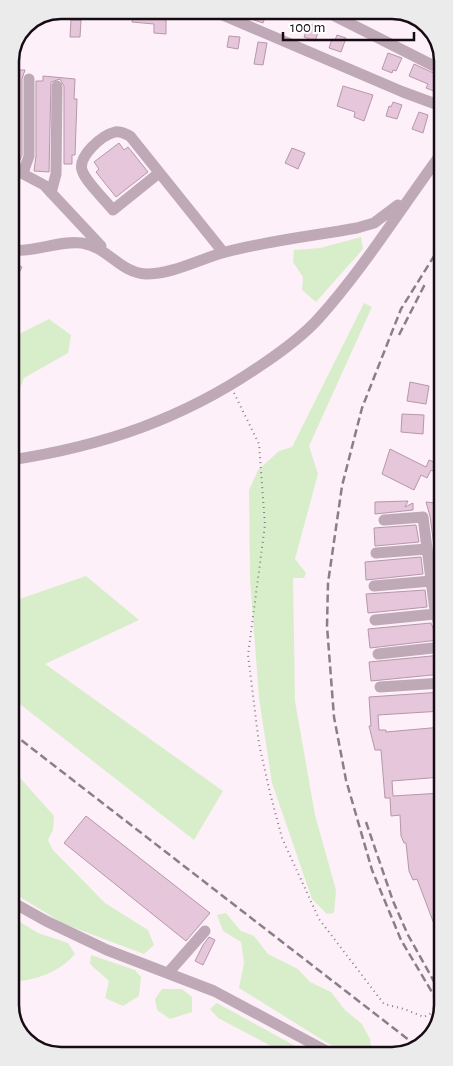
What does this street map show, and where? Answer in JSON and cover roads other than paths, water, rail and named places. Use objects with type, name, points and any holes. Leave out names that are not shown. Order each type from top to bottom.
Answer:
[{"type":"street","points":[[232,19],[434,103]]},
{"type":"street","points":[[341,19],[434,65]]},
{"type":"street","points":[[23,173],[29,156],[29,79]]},
{"type":"street","points":[[51,193],[56,174],[57,86]]},
{"type":"street","points":[[159,173],[113,210],[86,177],[82,170],[82,159],[85,154],[108,135],[121,132],[130,136],[224,252]]},
{"type":"street","points":[[19,459],[66,450],[139,429],[182,412],[231,386],[289,347],[319,318],[434,163]]},
{"type":"street","points":[[19,171],[44,185],[91,238],[121,265],[133,272],[145,274],[162,272],[224,252],[374,223],[391,212],[412,192]]},
{"type":"street","points":[[19,249],[82,243],[108,253]]},
{"type":"street","points":[[384,520],[423,517],[434,606]]},
{"type":"street","points":[[376,553],[427,549]]},
{"type":"street","points":[[374,586],[431,581]]},
{"type":"street","points":[[375,620],[434,614]]},
{"type":"street","points":[[378,654],[434,648]]},
{"type":"street","points":[[380,687],[434,684]]},
{"type":"street","points":[[19,906],[99,946],[214,991],[319,1047]]},
{"type":"street","points":[[168,973],[205,931]]},
{"type":"railway","points":[[434,256],[401,309],[362,408],[342,486],[328,583],[327,626],[334,717],[346,780],[372,870],[401,940],[434,996]]},
{"type":"railway","points":[[399,335],[425,284]]},
{"type":"railway","points":[[19,738],[412,1042]]},
{"type":"railway","points":[[366,822],[393,901],[408,935],[434,981]]}]
